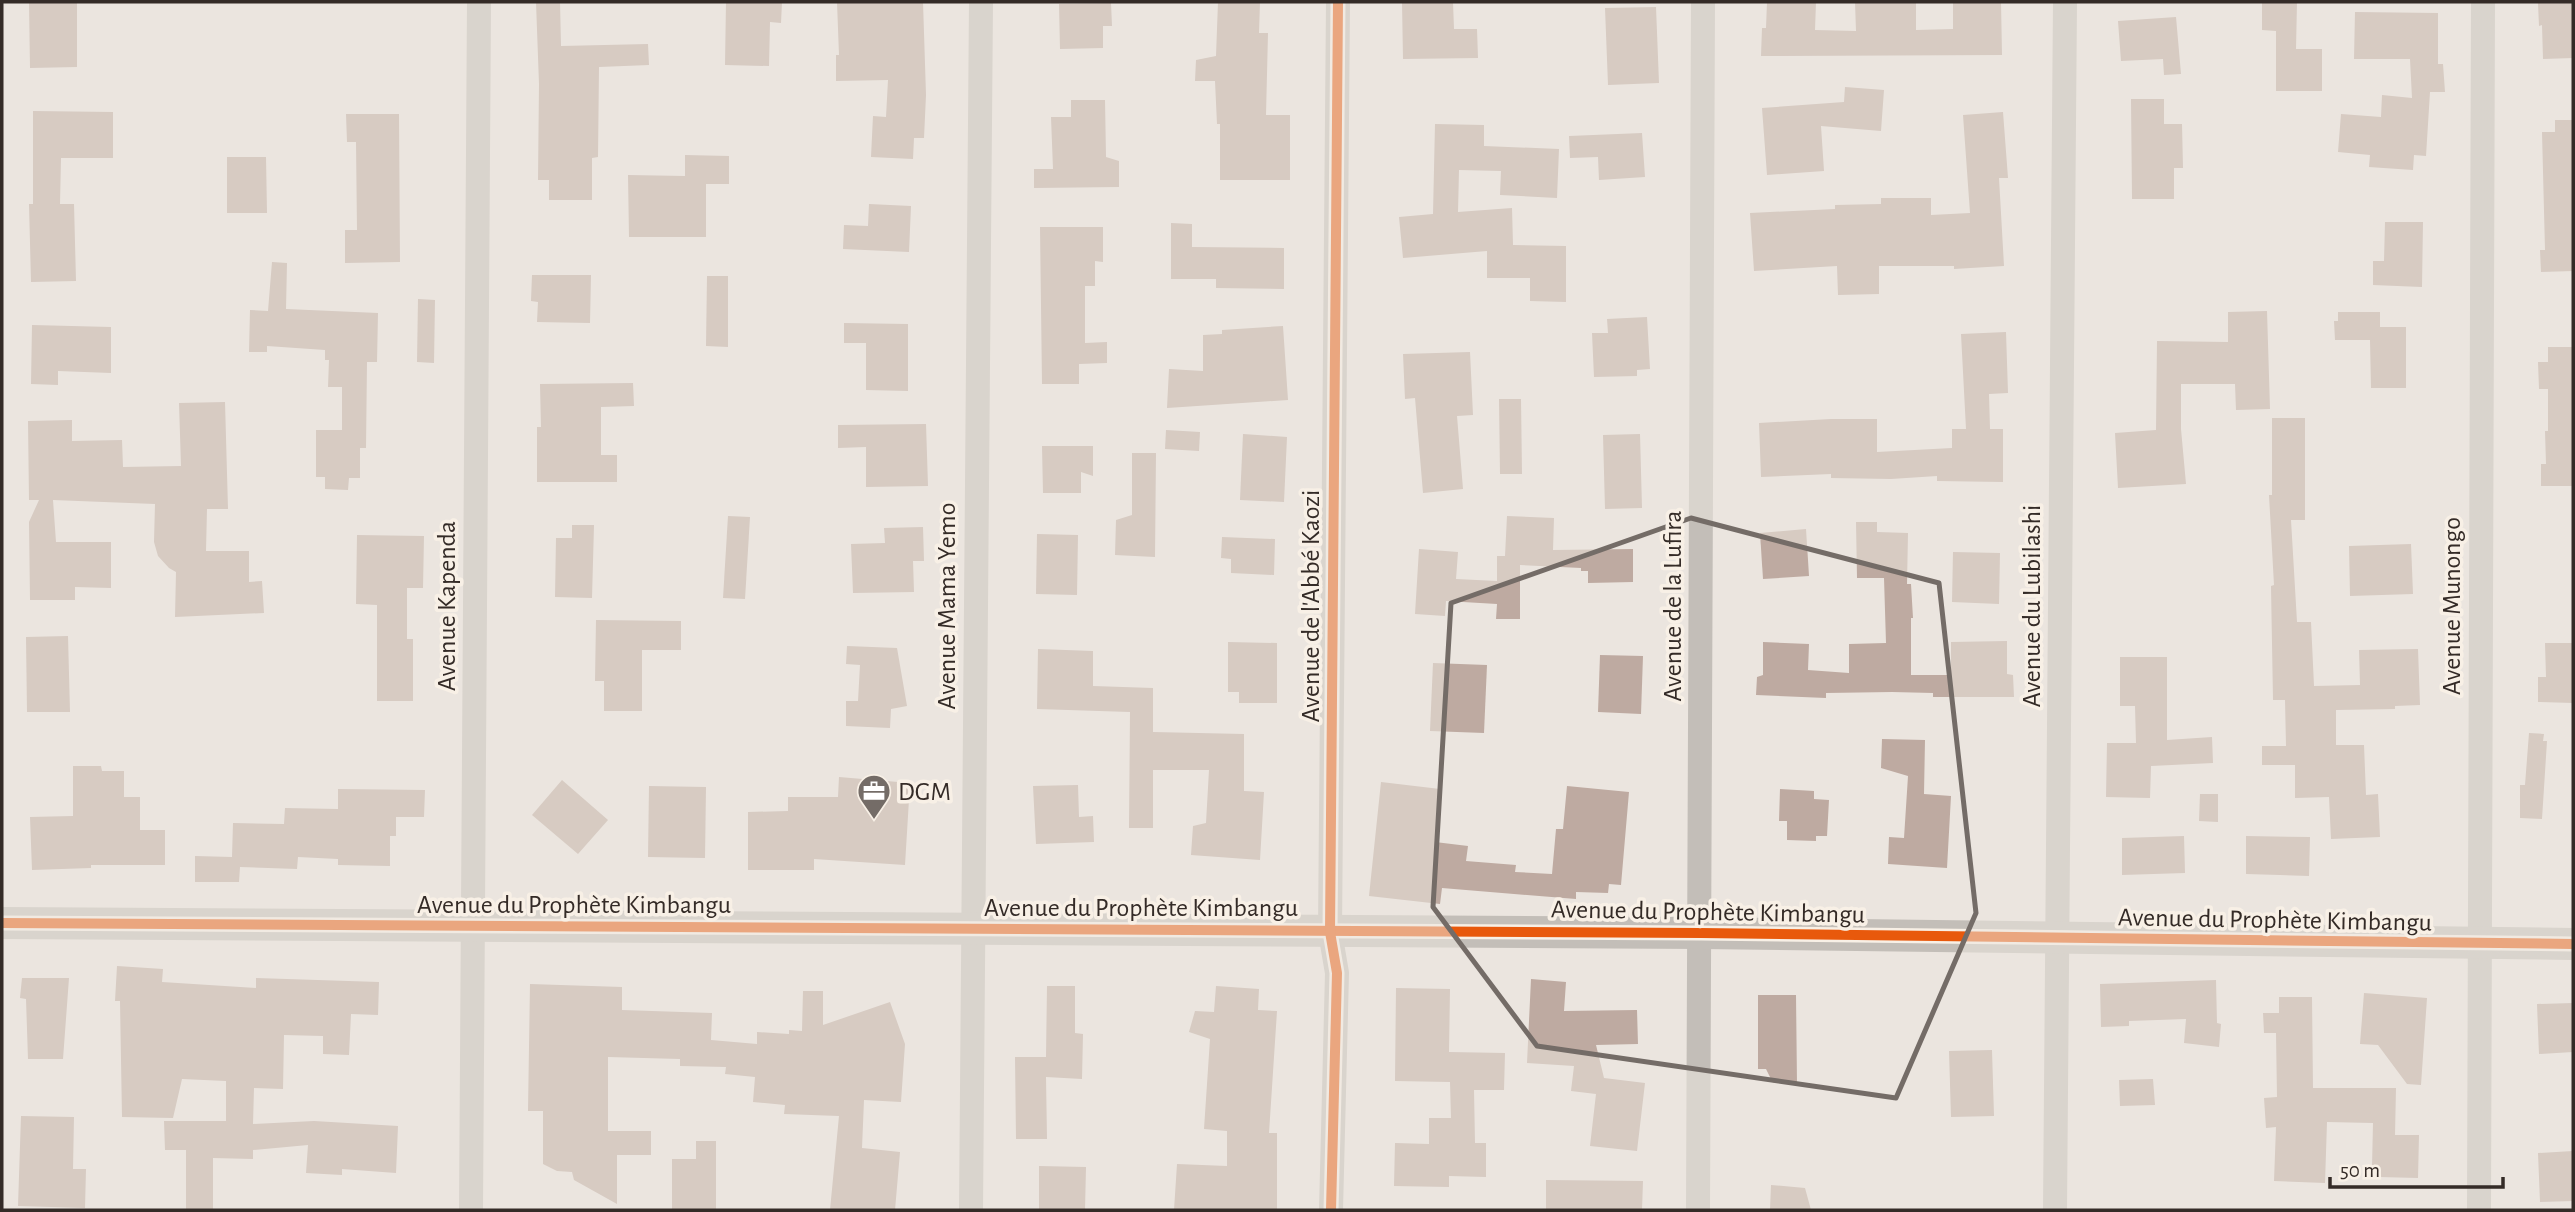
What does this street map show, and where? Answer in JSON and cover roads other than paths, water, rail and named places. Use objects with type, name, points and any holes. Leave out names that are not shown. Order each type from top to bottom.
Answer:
[{"type":"street","name":"Avenue Kapenda","points":[[471,1210],[479,2]]},
{"type":"street","name":"Avenue Mama Yemo","points":[[971,1210],[981,2]]},
{"type":"street","name":"Avenue de l'Abbé Kaozi","points":[[1331,1210],[1337,974],[1330,932],[1338,2]]},
{"type":"street","name":"Avenue de la Lufira","points":[[1698,1210],[1703,2]]},
{"type":"street","name":"Avenue du Lubilashi","points":[[2055,1210],[2065,2]]},
{"type":"street","name":"Avenue Munongo","points":[[2479,1210],[2483,2]]},
{"type":"street","name":"Avenue du Prophète Kimbangu","points":[[2,923],[1701,933],[2573,944]]},
{"type":"place","name":"DGM","points":[[874,821]]}]
